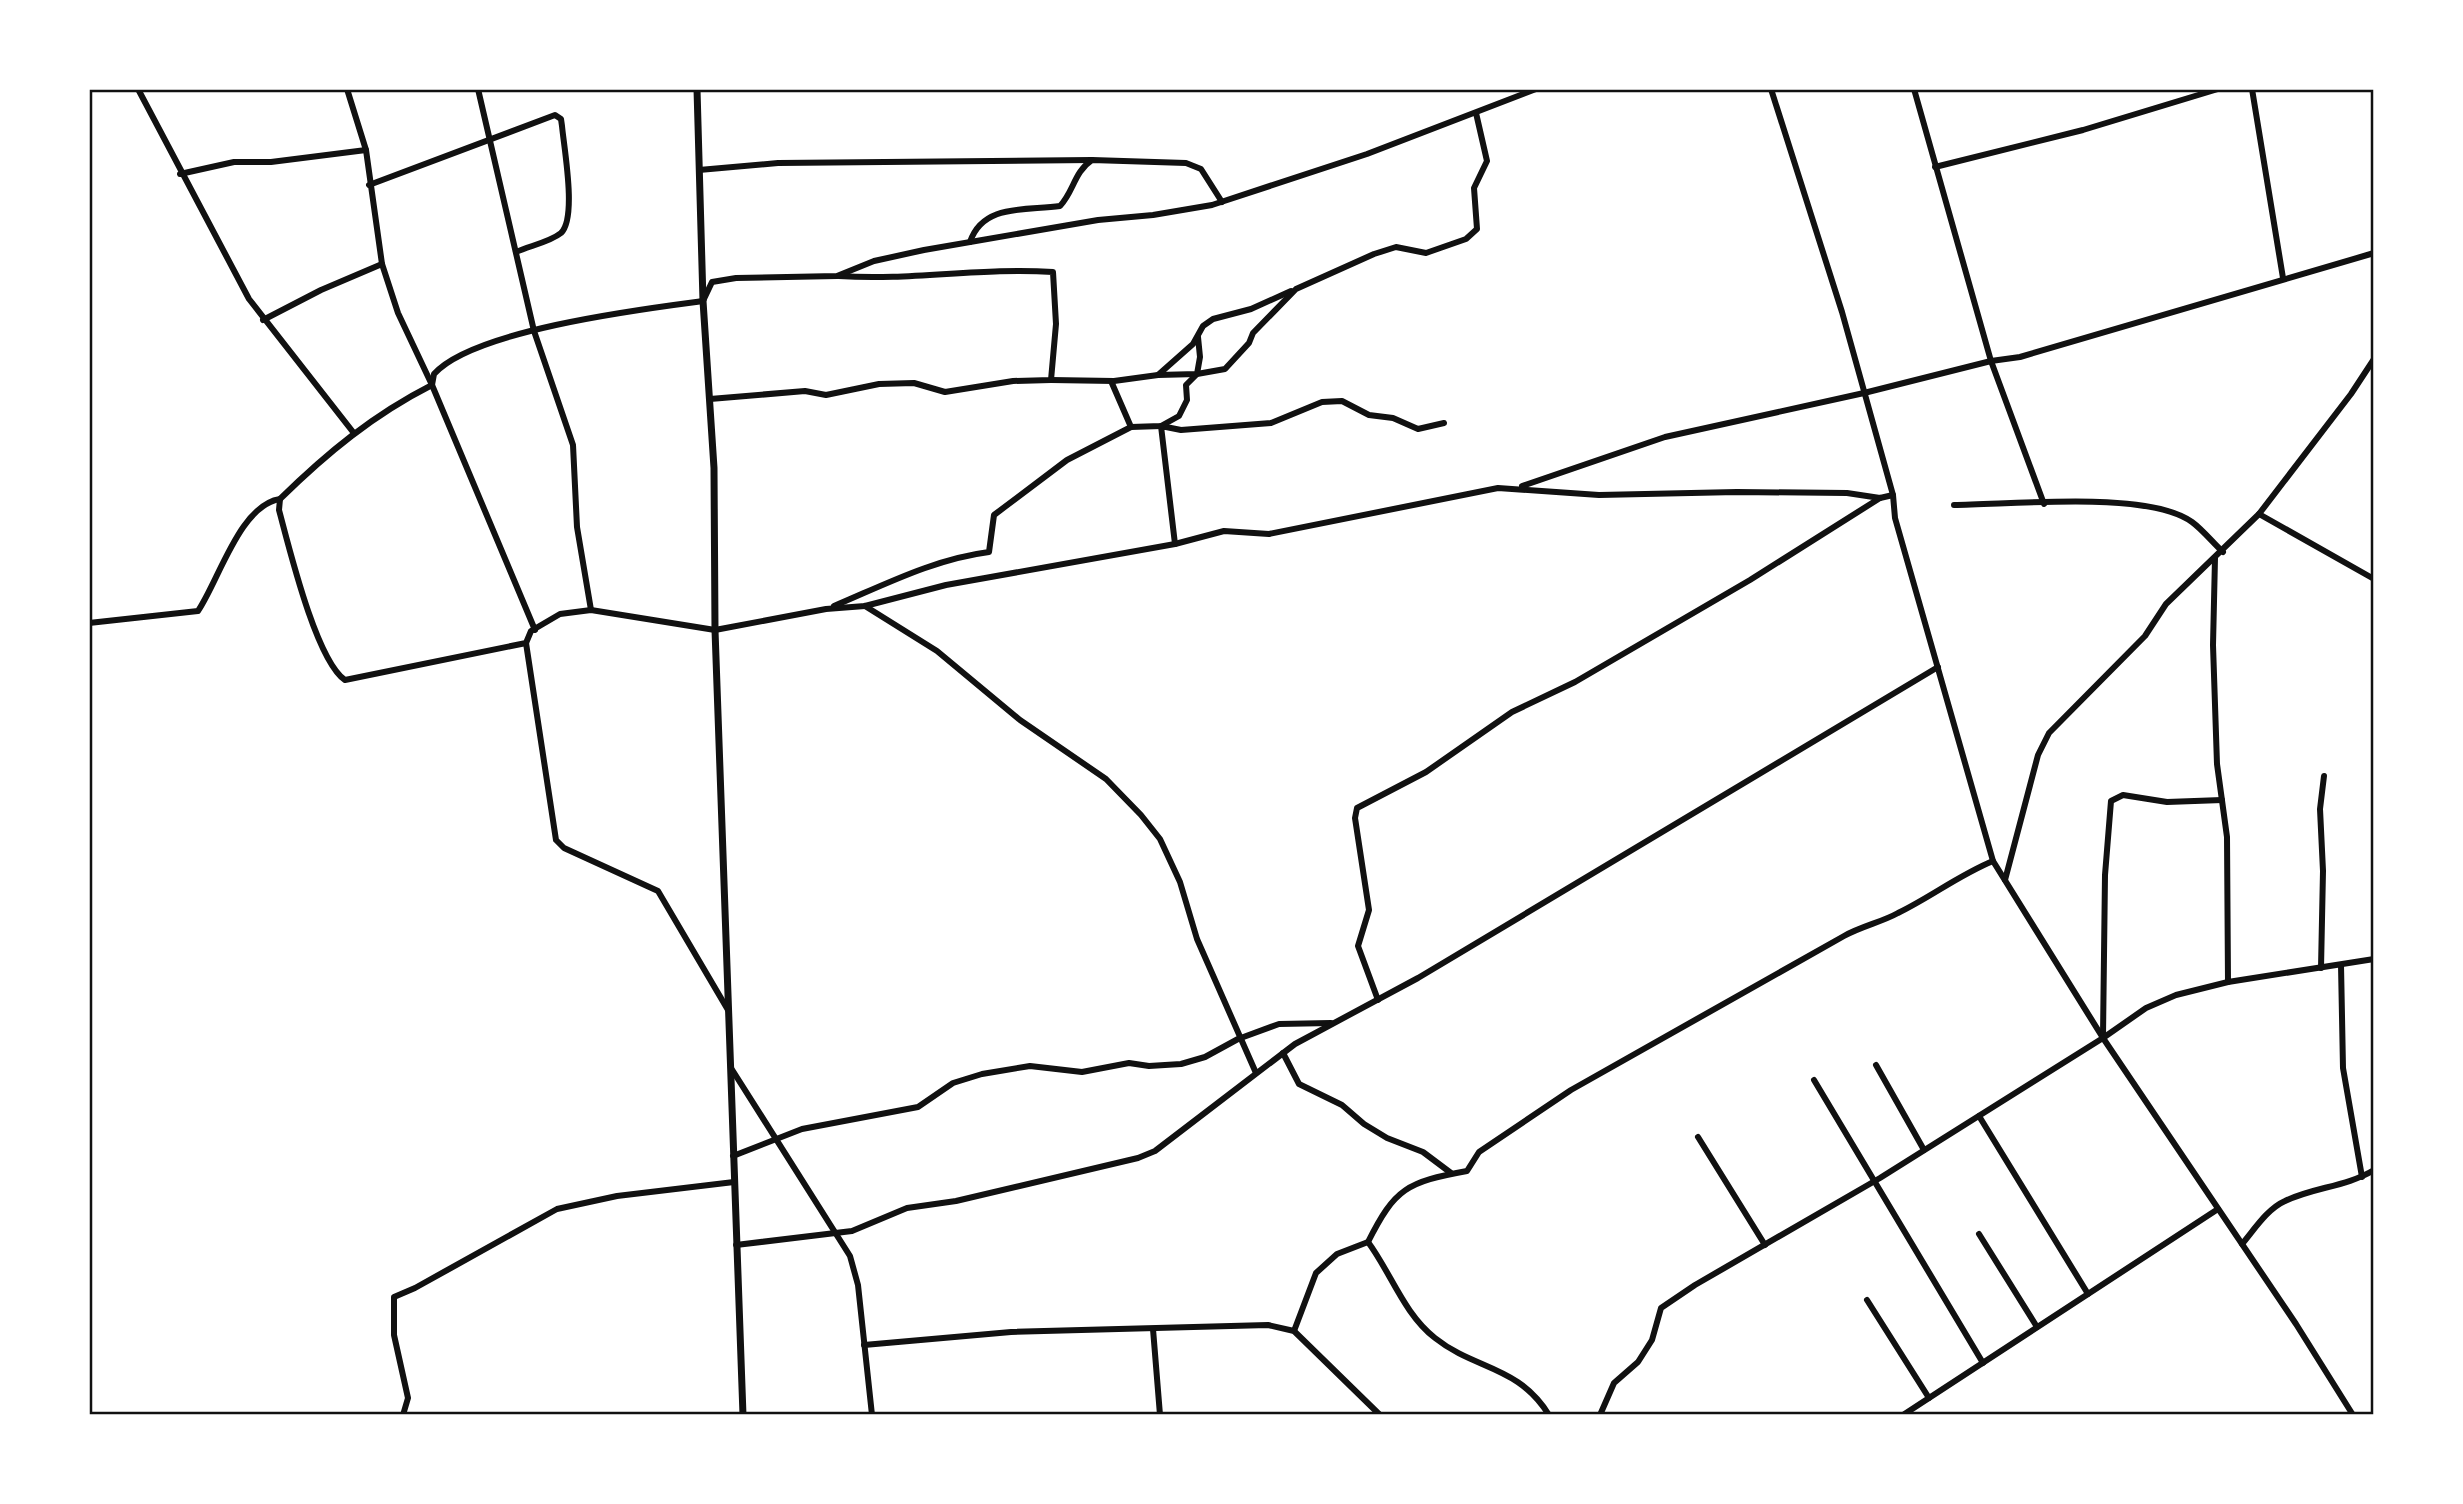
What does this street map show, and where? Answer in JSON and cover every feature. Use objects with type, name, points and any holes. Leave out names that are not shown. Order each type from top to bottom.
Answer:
[{"type":"street","points":[[138,89],[180,174],[263,320],[353,432]]},
{"type":"street","points":[[347,89],[366,150],[382,264],[398,313],[432,385],[535,630]]},
{"type":"street","points":[[478,89],[534,331],[573,445],[577,527],[591,610]]},
{"type":"street","points":[[697,89],[703,301],[714,468],[715,630],[743,1415]]},
{"type":"street","points":[[837,276],[874,261],[970,242],[1222,202],[1367,154],[1536,89]]},
{"type":"street","points":[[1771,89],[1823,249],[1893,495],[1895,519],[1993,861],[2103,1038],[2353,1415]]},
{"type":"street","points":[[1914,89],[1991,361],[2044,504]]},
{"type":"street","points":[[1935,167],[2083,130],[2218,89]]},
{"type":"street","points":[[2252,89],[2283,278]]},
{"type":"street","points":[[1158,375],[1198,337],[1203,326],[1213,319],[1251,309],[1396,247],[1426,253],[1466,239],[1474,233],[1478,223],[1474,188],[1487,161],[1476,113]]},
{"type":"street","points":[[369,185],[555,115],[561,119],[569,211],[566,226],[559,234],[516,252]]},
{"type":"street","points":[[180,174],[234,162],[271,162],[366,150]]},
{"type":"street","points":[[699,170],[806,162],[1092,160],[1186,163],[1201,169],[1222,202]]},
{"type":"street","points":[[970,242],[975,229],[993,214],[1060,206],[1069,196],[1082,167],[1092,160]]},
{"type":"street","points":[[1519,487],[1665,437],[1864,393],[1991,361],[2020,357],[2374,253]]},
{"type":"street","points":[[263,320],[321,290],[382,264]]},
{"type":"street","points":[[703,301],[712,282],[736,278],[909,277],[1025,270],[1053,272],[1056,312],[1051,380]]},
{"type":"street","points":[[710,398],[805,391],[826,395],[891,384],[914,383],[945,392],[1013,381],[1111,381],[1225,369],[1249,343],[1253,333],[1296,289]]},
{"type":"street","points":[[432,385],[434,373],[458,355],[534,331],[584,318],[703,301]]},
{"type":"street","points":[[1161,426],[1179,416],[1187,400],[1186,385],[1196,374],[1200,357],[1198,337]]},
{"type":"street","points":[[2005,880],[2042,743],[2081,699],[2145,636],[2166,604],[2223,552],[2259,514],[2351,394],[2374,359]]},
{"type":"street","points":[[1111,381],[1131,427]]},
{"type":"street","points":[[89,623],[198,611],[211,593],[243,526],[270,501],[280,499],[353,432],[391,406],[432,385]]},
{"type":"street","points":[[826,609],[924,569],[963,556],[989,552],[994,515],[1067,460],[1131,427],[1161,426],[1181,430],[1261,424],[1292,416],[1322,402],[1342,401],[1369,415],[1393,418],[1418,429],[1444,423]]},
{"type":"street","points":[[1161,426],[1175,544]]},
{"type":"street","points":[[728,1010],[659,891],[564,849],[556,840],[526,643],[531,631],[560,614],[591,610],[715,630],[826,609],[865,606],[1036,567],[1175,544],[1224,531],[1269,534],[1498,488],[1519,487],[1599,495],[1847,493],[1881,498]]},
{"type":"street","points":[[1378,1000],[1358,946],[1369,910],[1355,818],[1357,808],[1426,772],[1512,712],[1575,682],[1881,498],[1893,495]]},
{"type":"street","points":[[280,499],[279,510],[321,644],[337,674],[345,680],[526,643]]},
{"type":"street","points":[[1954,505],[2090,503],[2162,510],[2192,522],[2223,552]]},
{"type":"street","points":[[2259,514],[2374,579]]},
{"type":"street","points":[[2215,558],[2213,645],[2217,764],[2227,838],[2228,982]]},
{"type":"street","points":[[865,606],[937,651],[972,683],[1020,720],[1106,779],[1141,815],[1160,839],[1180,882],[1197,939],[1238,1039],[1256,1073]]},
{"type":"street","points":[[736,1245],[838,1234],[866,1227],[907,1208],[957,1201],[1146,1155],[1170,1140],[1283,1053],[1378,1000],[1938,667]]},
{"type":"street","points":[[2321,968],[2323,871],[2320,809],[2323,776]]},
{"type":"street","points":[[2103,1038],[2105,875],[2111,801],[2123,795],[2167,802],[2222,800]]},
{"type":"street","points":[[1294,1331],[1316,1273],[1337,1254],[1368,1242],[1382,1213],[1398,1194],[1451,1173],[1467,1171],[1486,1147],[1599,1073],[1843,936],[1871,922],[1894,915],[1962,873],[1993,861]]},
{"type":"street","points":[[1600,1415],[1614,1383],[1638,1363],[1652,1340],[1661,1308],[1979,1116],[2146,1008],[2176,995],[2228,982],[2374,959]]},
{"type":"street","points":[[2341,965],[2343,1068],[2362,1177]]},
{"type":"street","points":[[733,1156],[802,1129],[918,1107],[953,1083],[982,1074],[1030,1066],[1082,1072],[1129,1063],[1149,1066],[1181,1063],[1205,1057],[1238,1039],[1279,1024],[1333,1023]]},
{"type":"street","points":[[1283,1053],[1300,1084],[1342,1105],[1387,1138],[1423,1152],[1451,1173]]},
{"type":"street","points":[[1876,1065],[1924,1150]]},
{"type":"street","points":[[730,1067],[774,1140],[838,1234],[849,1256],[858,1285],[872,1415]]},
{"type":"street","points":[[1814,1080],[1872,1182],[1983,1363]]},
{"type":"street","points":[[1979,1116],[2088,1294]]},
{"type":"street","points":[[1698,1137],[1765,1245]]},
{"type":"street","points":[[2242,1244],[2274,1208],[2286,1200],[2362,1177],[2374,1170]]},
{"type":"street","points":[[403,1415],[408,1398],[394,1335],[394,1297],[398,1294],[415,1288],[557,1209],[617,1196],[734,1182]]},
{"type":"street","points":[[1903,1415],[2218,1209]]},
{"type":"street","points":[[1979,1234],[2037,1327]]},
{"type":"street","points":[[1368,1242],[1385,1264],[1409,1309],[1435,1338],[1456,1352],[1515,1379],[1528,1389],[1549,1415]]},
{"type":"street","points":[[1867,1300],[1929,1398]]},
{"type":"street","points":[[864,1345],[1011,1332],[1268,1325],[1294,1331],[1380,1415]]},
{"type":"street","points":[[1153,1329],[1160,1415]]}]
